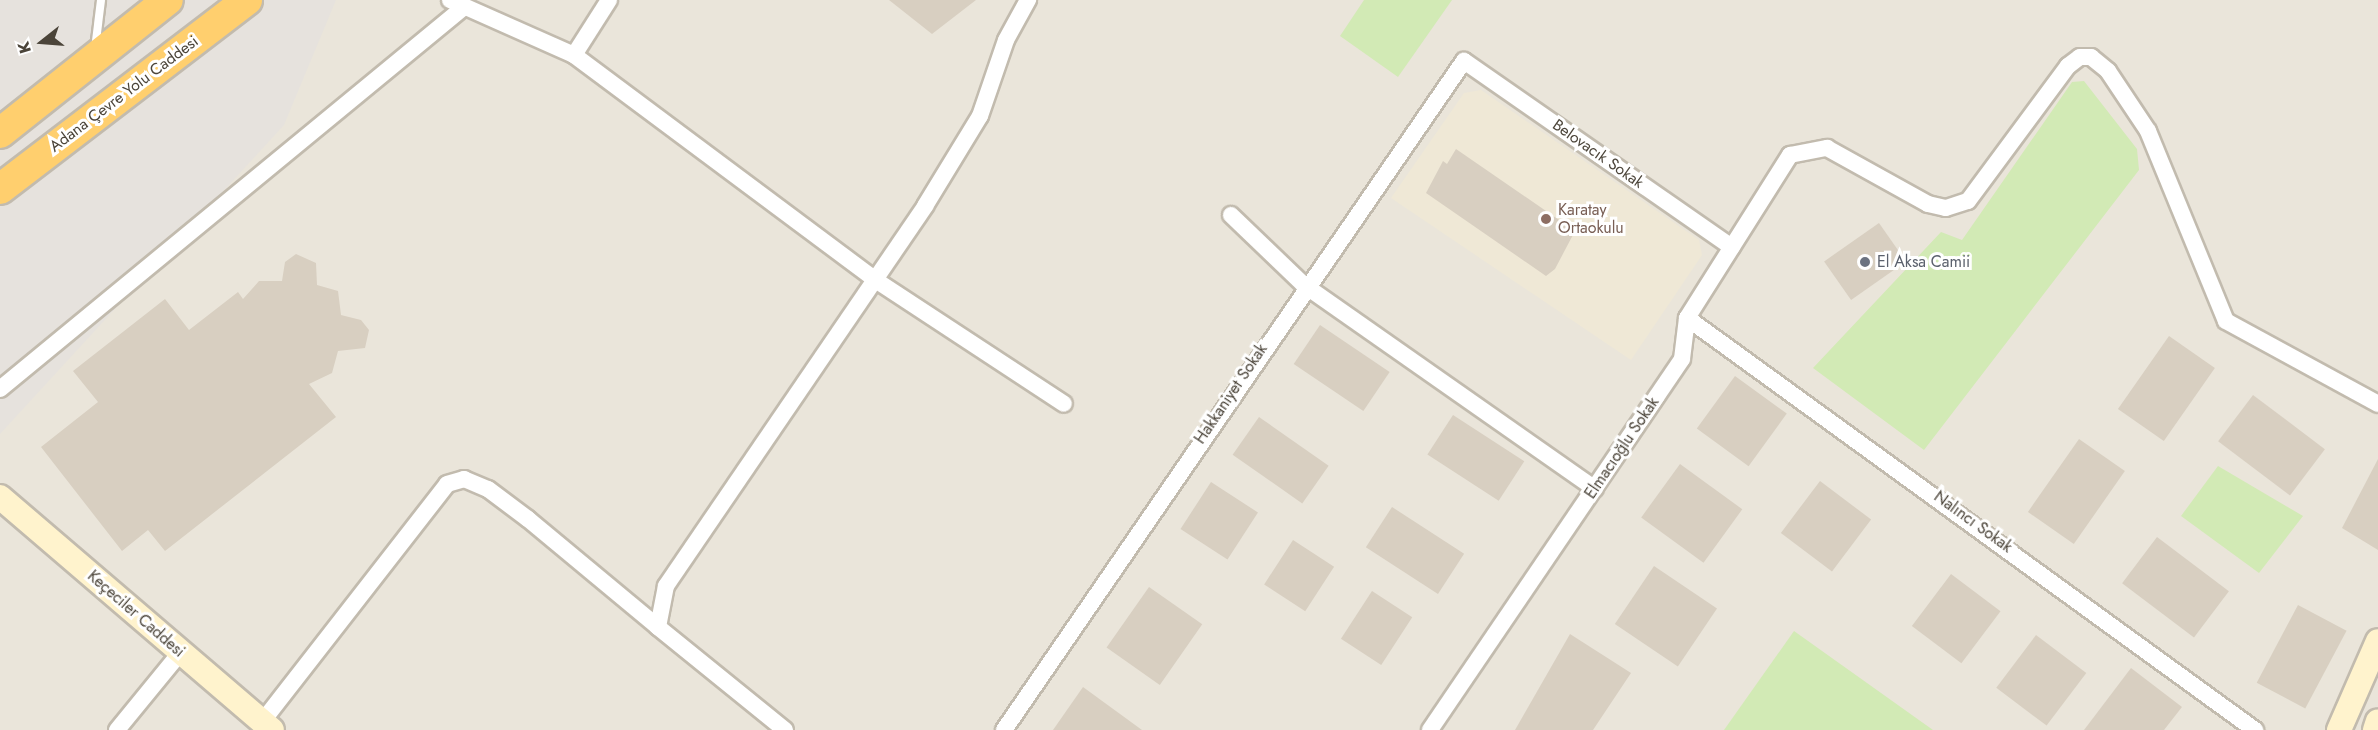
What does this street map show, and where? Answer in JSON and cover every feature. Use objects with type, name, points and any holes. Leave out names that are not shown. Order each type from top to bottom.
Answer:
[{"type":"highway","points":[[0,132],[168,0]]},
{"type":"highway","name":"Adana Çevre Yolu Caddesi","points":[[0,189],[248,0]]},
{"type":"street","points":[[574,55],[609,0]]},
{"type":"street","points":[[658,627],[666,586],[698,534],[874,279],[980,116],[1006,40],[1028,0]]},
{"type":"street","points":[[0,389],[457,4],[574,55],[874,279],[1064,404]]},
{"type":"street","name":"Elmacıoğlu Sokak","points":[[1430,730],[1682,359],[1687,318],[1790,155],[1827,148],[1928,204],[1946,208],[1968,201],[2068,66],[2080,57],[2091,57],[2108,71],[2148,132],[2226,321],[2378,404]]},
{"type":"street","name":"Belovacık Sokak","points":[[1464,61],[1732,247]]},
{"type":"street","name":"Hakkaniyet Sokak","points":[[1004,730],[1304,285],[1464,61]]},
{"type":"street","points":[[1231,215],[1304,285],[1594,489]]},
{"type":"street","name":"Nalıncı Sokak","points":[[1687,318],[2255,730]]},
{"type":"street","points":[[267,726],[447,484],[464,479],[488,489],[528,519],[785,730]]},
{"type":"street","name":"Keçeciler Caddesi","points":[[0,497],[267,726]]},
{"type":"street","points":[[2338,730],[2378,641]]},
{"type":"street","points":[[117,730],[180,652]]},
{"type":"street","points":[[2375,730],[2378,721]]},
{"type":"lane","points":[[94,58],[101,0]]},
{"type":"shaded area","points":[[0,0],[336,0],[284,125],[0,434]]},
{"type":"shaded area","points":[[97,0],[2378,0],[2378,730],[0,730],[0,275]]},
{"type":"shaded area","name":"Karatay Ortaokulu","points":[[1481,90],[1699,240],[1702,255],[1631,360],[1391,198],[1464,93]]},
{"type":"green space","points":[[1364,0],[1452,0],[1398,77],[1340,36]]},
{"type":"green space","points":[[2084,81],[2137,149],[2139,170],[1924,450],[1813,368],[1941,232],[1962,240],[2072,82]]},
{"type":"green space","points":[[2218,466],[2303,516],[2259,573],[2181,516]]},
{"type":"green space","points":[[1794,631],[1933,730],[1724,730]]},
{"type":"building","points":[[889,0],[976,0],[932,34]]},
{"type":"building","points":[[1456,149],[1575,231],[1555,269],[1546,276],[1426,193],[1443,161],[1447,164]]},
{"type":"building","name":"El Aksa Camii","points":[[1879,223],[1906,262],[1851,300],[1824,261]]},
{"type":"building","points":[[296,254],[316,263],[317,285],[338,291],[341,315],[361,320],[369,330],[365,348],[338,351],[332,373],[309,384],[336,417],[165,551],[148,530],[122,551],[41,447],[98,402],[73,371],[165,299],[189,330],[238,292],[243,299],[259,281],[282,281],[285,262]]},
{"type":"building","points":[[1320,325],[1390,372],[1363,411],[1294,364]]},
{"type":"building","points":[[2169,336],[2215,368],[2164,441],[2118,409]]},
{"type":"building","points":[[1735,376],[1787,414],[1749,466],[1697,429]]},
{"type":"building","points":[[2253,395],[2325,449],[2290,495],[2218,441]]},
{"type":"building","points":[[1453,415],[1524,461],[1499,501],[1427,454]]},
{"type":"building","points":[[1259,417],[1329,466],[1302,503],[1233,455]]},
{"type":"building","points":[[2079,439],[2125,471],[2074,544],[2028,512]]},
{"type":"building","points":[[2378,459],[2378,550],[2342,528]]},
{"type":"building","points":[[1680,464],[1742,509],[1704,563],[1641,517]]},
{"type":"building","points":[[1820,481],[1871,520],[1832,571],[1781,533]]},
{"type":"building","points":[[1211,482],[1258,512],[1227,559],[1181,529]]},
{"type":"building","points":[[1392,507],[1464,554],[1438,594],[1366,547]]},
{"type":"building","points":[[2157,537],[2229,591],[2194,637],[2122,583]]},
{"type":"building","points":[[1293,540],[1334,567],[1305,611],[1264,584]]},
{"type":"building","points":[[1654,566],[1717,608],[1678,667],[1615,624]]},
{"type":"building","points":[[1951,574],[2001,611],[1961,663],[1912,626]]},
{"type":"building","points":[[1149,587],[1202,624],[1160,685],[1107,648]]},
{"type":"building","points":[[1372,591],[1412,617],[1381,665],[1341,639]]},
{"type":"building","points":[[2298,605],[2347,631],[2305,709],[2257,683]]},
{"type":"building","points":[[1570,634],[1631,673],[1593,730],[1515,730]]},
{"type":"building","points":[[2036,635],[2086,673],[2047,726],[1996,688]]},
{"type":"building","points":[[2131,668],[2182,707],[2164,730],[2084,730]]},
{"type":"building","points":[[1083,687],[1142,730],[1053,730]]},
{"type":"place","name":"Karatay Ortaokulu","points":[[1546,219]]},
{"type":"place","name":"El Aksa Camii","points":[[1865,262]]}]
